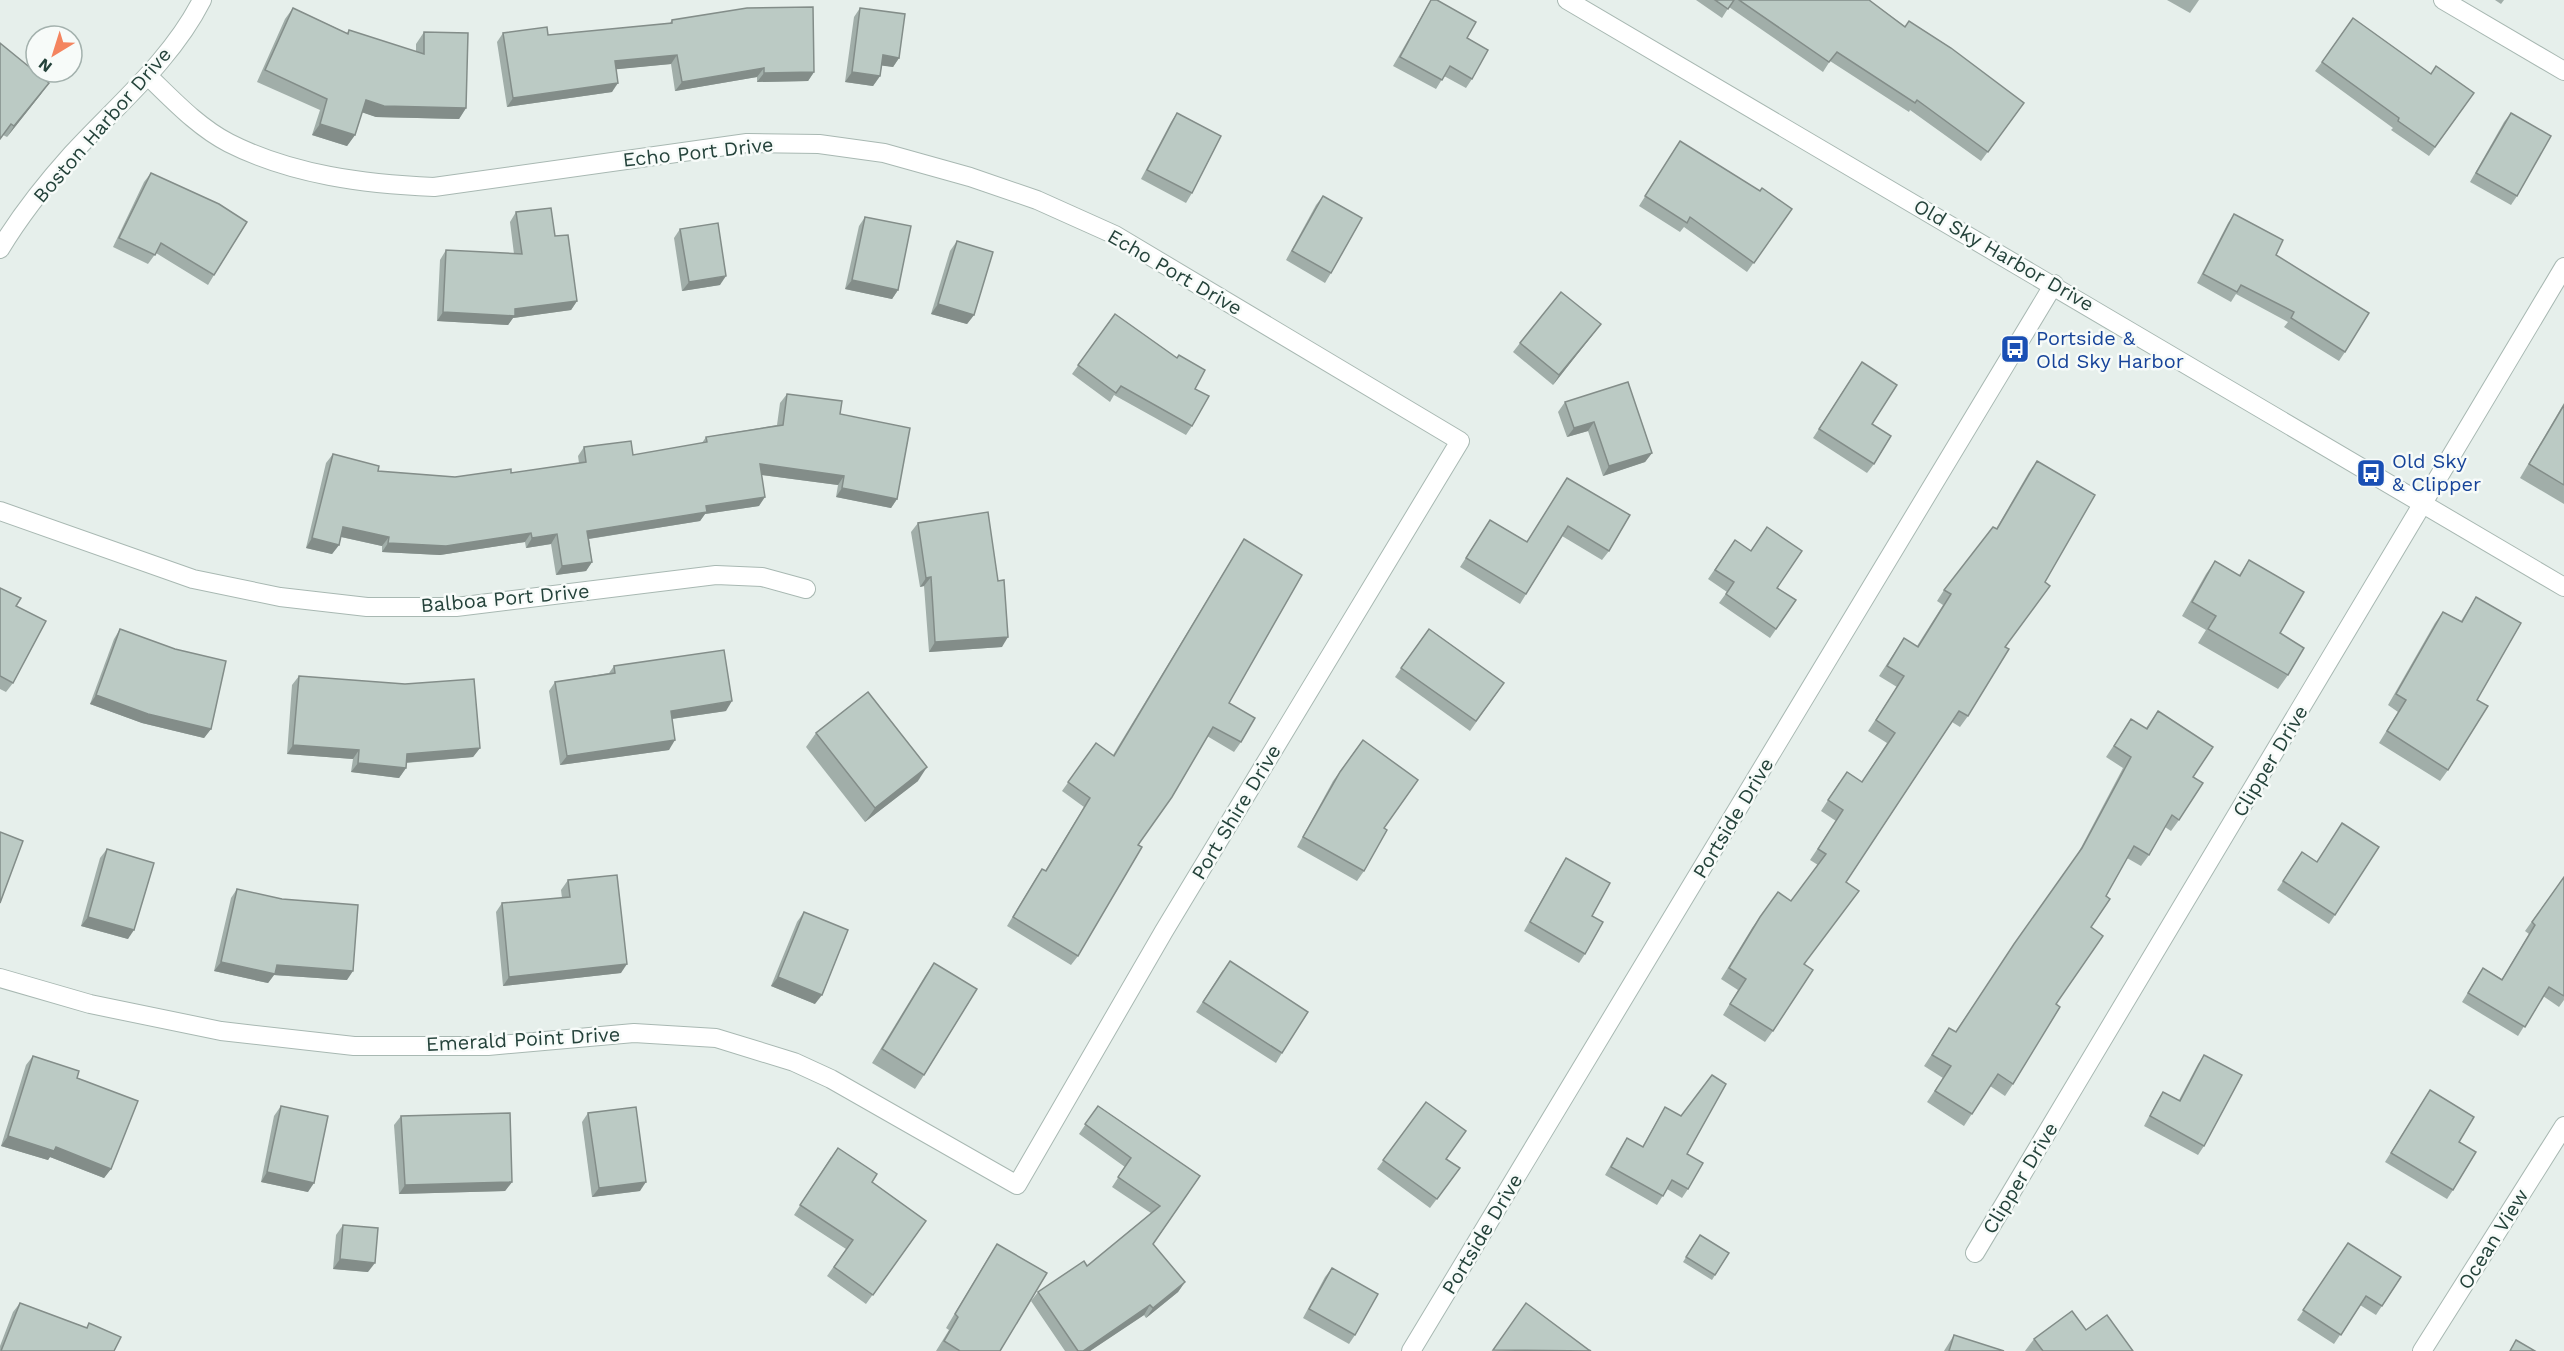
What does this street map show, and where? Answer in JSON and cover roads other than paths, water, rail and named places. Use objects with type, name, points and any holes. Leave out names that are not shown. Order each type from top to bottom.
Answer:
[{"type":"street","name":"Boston Harbor Drive","points":[[0,249],[12,229],[71,156],[148,76],[181,35],[202,0]]},
{"type":"street","name":"Old Sky Harbor Drive","points":[[1567,0],[2054,284],[2564,587]]},
{"type":"street","points":[[2443,0],[2564,71]]},
{"type":"street","name":"Echo Port Drive","points":[[148,76],[186,113],[229,143],[307,172],[392,185],[434,187],[747,143],[819,144],[884,153],[970,177],[1036,200],[1115,236],[1460,441]]},
{"type":"street","name":"Clipper Drive","points":[[1975,1253],[2424,505],[2564,267]]},
{"type":"street","name":"Portside Drive","points":[[1411,1351],[2054,284]]},
{"type":"street","name":"Port Shire Drive","points":[[1017,1185],[1164,931],[1460,441]]},
{"type":"street","name":"Balboa Port Drive","points":[[0,511],[193,579],[280,597],[356,605],[456,607],[716,575],[762,577],[806,589]]},
{"type":"street","name":"Emerald Point Drive","points":[[0,978],[90,1004],[221,1031],[354,1046],[488,1046],[634,1033],[716,1038],[755,1048],[831,1079],[1017,1185]]},
{"type":"street","name":"Ocean View","points":[[2422,1351],[2564,1126]]},
{"type":"place","name":"Portside & Old Sky Harbor","points":[[2015,349]]},
{"type":"place","name":"Old Sky & Clipper","points":[[2371,473]]}]
